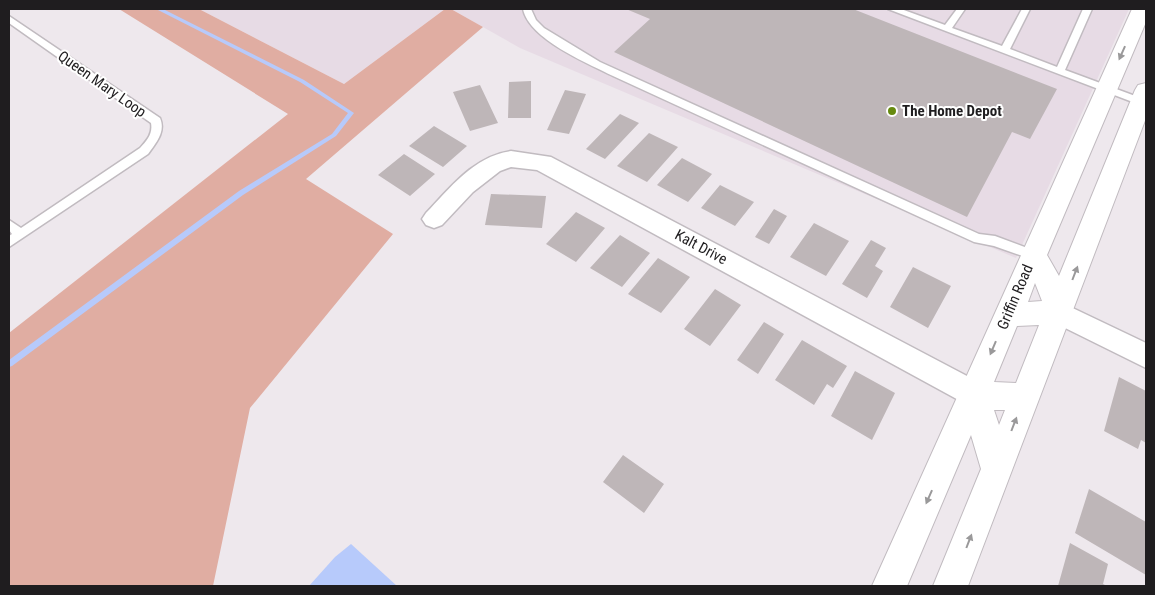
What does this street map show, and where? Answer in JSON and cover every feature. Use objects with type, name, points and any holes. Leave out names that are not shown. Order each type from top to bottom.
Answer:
[{"type":"street","name":"Griffin Road","points":[[890,586],[1142,9]]},
{"type":"street","points":[[951,586],[1144,96]]},
{"type":"street","name":"Kalt Drive","points":[[434,219],[485,169],[502,160],[525,159],[543,163],[974,394]]},
{"type":"street","points":[[1034,255],[1049,283],[1060,312]]},
{"type":"street","points":[[1008,314],[1060,312],[1146,356]]},
{"type":"street","points":[[997,470],[974,394],[1025,398]]},
{"type":"lane","points":[[527,9],[529,18],[539,29],[565,46],[626,77],[978,239],[995,241],[1034,255]]},
{"type":"lane","points":[[947,29],[961,9]]},
{"type":"lane","points":[[1005,50],[1026,9]]},
{"type":"lane","points":[[1060,71],[1088,9]]},
{"type":"lane","points":[[900,10],[1107,89],[1144,96]]},
{"type":"lane","name":"Queen Mary Loop","points":[[9,19],[156,121],[158,128],[154,139],[144,151],[9,242]]},
{"type":"lane","points":[[9,224],[21,234]]},
{"type":"shaded area","points":[[119,9],[199,9],[344,84],[445,9],[451,9],[483,27],[306,179],[393,234],[250,408],[213,586],[9,586],[9,333],[288,114]]},
{"type":"shaded area","points":[[199,9],[445,9],[344,84]]},
{"type":"shaded area","points":[[451,9],[1129,9],[1022,245],[1016,245],[1019,251],[1016,258],[520,48]]},
{"type":"water","points":[[351,544],[397,586],[309,586],[335,557]]},
{"type":"building","name":"The Home Depot","points":[[626,9],[853,9],[1057,89],[1030,139],[1012,132],[967,217],[614,52],[650,19]]},
{"type":"building","points":[[531,81],[531,118],[508,118],[509,82]]},
{"type":"building","points":[[480,85],[498,123],[470,131],[453,92]]},
{"type":"building","points":[[565,90],[586,94],[569,134],[547,130]]},
{"type":"building","points":[[620,114],[639,123],[605,159],[586,149]]},
{"type":"building","points":[[434,126],[467,146],[443,167],[409,146]]},
{"type":"building","points":[[649,133],[678,147],[647,182],[617,166]]},
{"type":"building","points":[[404,154],[435,174],[410,196],[378,175]]},
{"type":"building","points":[[682,158],[712,174],[688,202],[657,185]]},
{"type":"building","points":[[720,185],[754,202],[735,226],[701,208]]},
{"type":"building","points":[[491,194],[546,196],[542,228],[485,225]]},
{"type":"building","points":[[774,209],[787,216],[769,244],[755,237]]},
{"type":"building","points":[[576,212],[605,228],[576,262],[546,244]]},
{"type":"building","points":[[814,223],[849,241],[826,276],[790,257]]},
{"type":"building","points":[[620,235],[650,253],[622,287],[590,268]]},
{"type":"building","points":[[871,240],[886,248],[875,266],[883,271],[867,298],[842,284]]},
{"type":"building","points":[[658,258],[690,277],[661,313],[628,294]]},
{"type":"building","points":[[913,267],[951,286],[928,328],[890,307]]},
{"type":"building","points":[[715,289],[741,305],[710,346],[684,329]]},
{"type":"building","points":[[764,322],[784,334],[758,374],[737,360]]},
{"type":"building","points":[[802,340],[847,366],[833,388],[827,384],[814,405],[775,380]]},
{"type":"building","points":[[855,371],[895,393],[872,440],[831,416]]},
{"type":"building","points":[[1119,377],[1146,391],[1146,443],[1141,440],[1138,449],[1104,431]]},
{"type":"building","points":[[623,455],[664,484],[644,513],[603,482]]},
{"type":"building","points":[[1089,489],[1146,522],[1146,575],[1075,533]]},
{"type":"building","points":[[1070,543],[1108,564],[1103,584],[1107,586],[1058,586]]},
{"type":"waterway","points":[[9,364],[241,193],[334,135],[351,113],[302,81],[160,9]]},
{"type":"place","name":"The Home Depot","points":[[892,111]]}]
